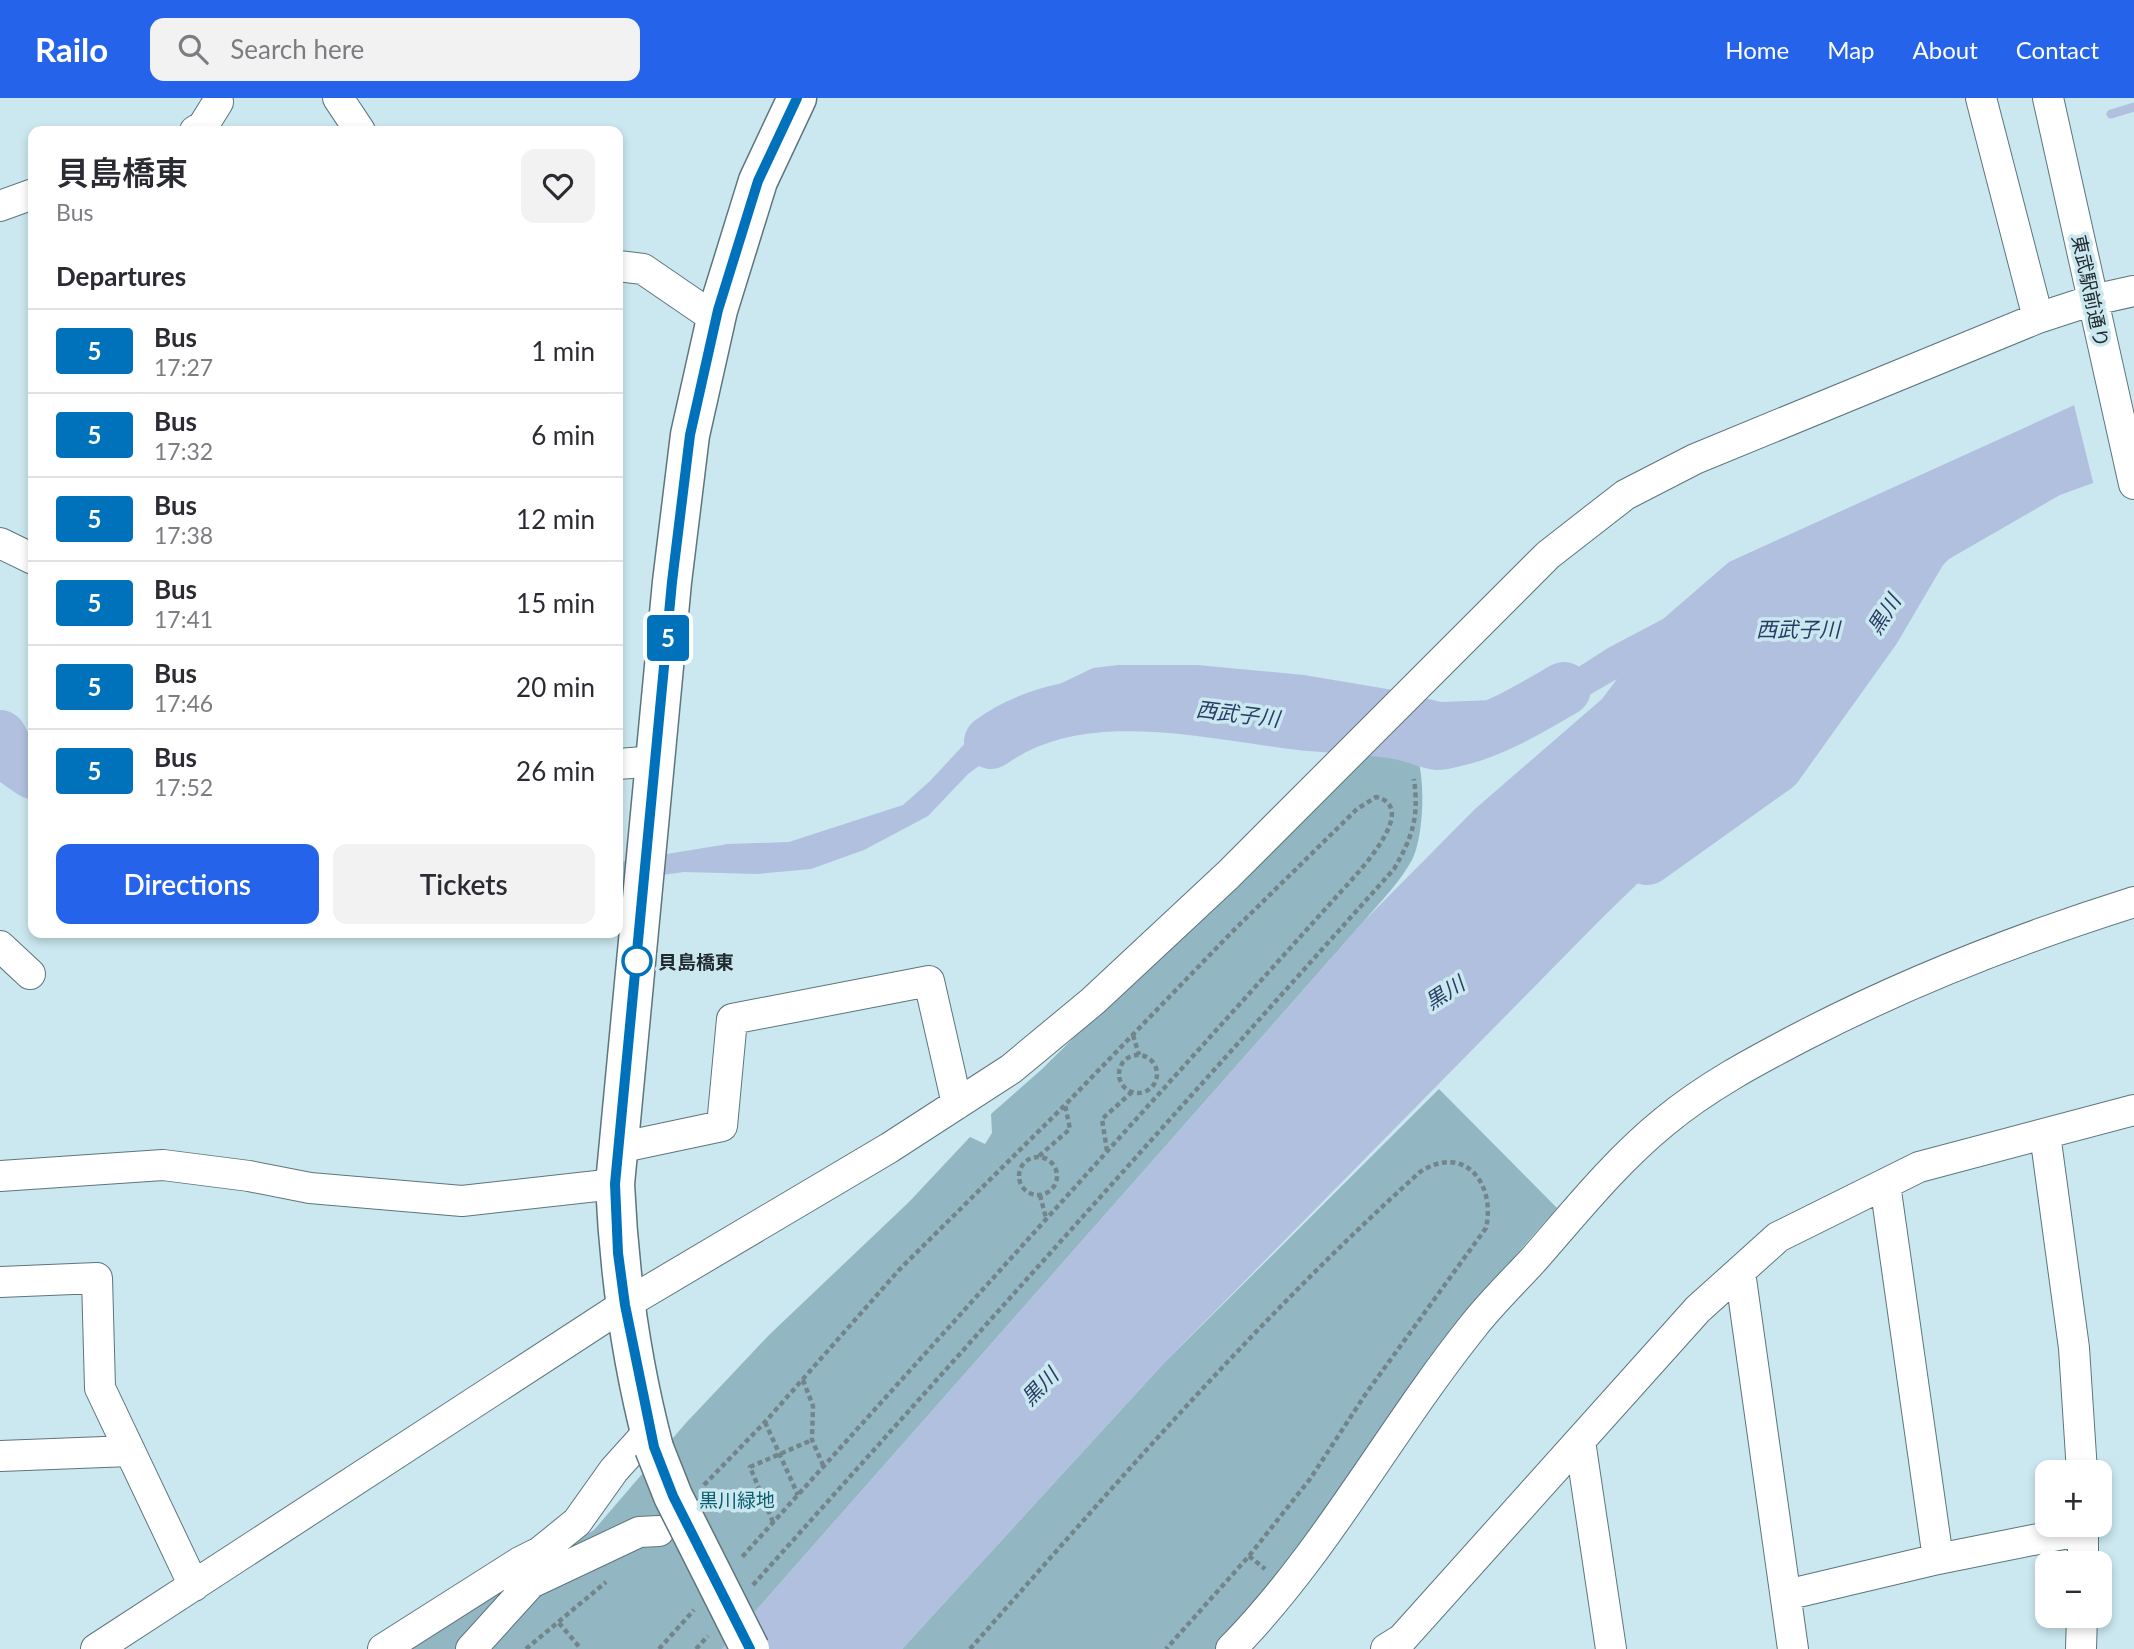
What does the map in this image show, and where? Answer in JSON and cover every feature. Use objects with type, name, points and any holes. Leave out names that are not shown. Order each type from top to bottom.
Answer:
[{"type":"highway","points":[[750,1649],[679,1508],[652,1439],[625,1305],[618,1253],[616,1166],[657,761],[672,582],[690,435],[716,319],[758,181],[797,98]]},
{"type":"street","points":[[1981,98],[2038,318]]},
{"type":"street","name":"東武駅前通り","points":[[2048,98],[2134,484]]},
{"type":"street","points":[[203,126],[218,102]]},
{"type":"street","points":[[0,206],[28,196]]},
{"type":"street","points":[[623,267],[643,269],[716,319]]},
{"type":"street","points":[[96,1649],[625,1305],[888,1148],[1011,1069],[1093,1001],[1228,875],[1548,555],[1625,495],[1695,459],[2038,318],[2095,312],[2134,290]]},
{"type":"street","points":[[0,543],[28,557]]},
{"type":"street","points":[[623,764],[657,761]]},
{"type":"street","points":[[1231,1649],[1283,1594],[1475,1324],[1584,1201],[1663,1123],[1726,1078],[1845,1014],[1976,957],[2134,902]]},
{"type":"street","points":[[0,946],[30,974]]},
{"type":"street","points":[[0,1176],[163,1166],[249,1176],[310,1188],[462,1201],[616,1166],[722,1126],[732,1019],[929,981],[957,1104]]},
{"type":"street","points":[[1399,1646],[1698,1309],[1778,1237],[1919,1167],[2134,1110]]},
{"type":"street","points":[[2045,1134],[2074,1348],[2081,1460]]},
{"type":"street","points":[[1885,1184],[1938,1559]]},
{"type":"street","points":[[1740,1272],[1793,1649]]},
{"type":"street","points":[[0,1282],[97,1278],[100,1388],[194,1586]]},
{"type":"street","points":[[471,1649],[532,1569],[540,1552],[577,1521],[614,1470],[652,1439]]},
{"type":"street","points":[[1580,1441],[1611,1649]]},
{"type":"street","points":[[0,1456],[130,1451]]},
{"type":"street","points":[[383,1649],[532,1569],[639,1532],[659,1531]]},
{"type":"street","points":[[1786,1595],[2038,1537]]},
{"type":"street","points":[[2081,1649],[2082,1628]]},
{"type":"path","points":[[752,1587],[1394,869],[1407,846],[1416,818],[1414,779]]},
{"type":"path","points":[[697,1492],[765,1422],[899,1270],[1065,1105],[1230,934],[1357,809],[1376,797],[1386,800],[1391,806],[1393,818],[1375,851],[738,1561]]},
{"type":"path","points":[[1133,1035],[1139,1055]]},
{"type":"path","points":[[1139,1055],[1152,1060],[1157,1076],[1148,1090],[1132,1093],[1124,1088],[1119,1072],[1127,1058],[1139,1055]]},
{"type":"path","points":[[1108,1151],[1102,1119],[1132,1093]]},
{"type":"path","points":[[1039,1157],[1070,1129],[1065,1105]]},
{"type":"path","points":[[1039,1157],[1052,1162],[1058,1177],[1048,1192],[1040,1195],[1025,1189],[1019,1174],[1021,1165],[1028,1159],[1039,1157]]},
{"type":"path","points":[[971,1649],[1175,1420],[1329,1256],[1406,1184],[1431,1165],[1440,1162],[1457,1164],[1471,1171],[1483,1183],[1488,1200],[1486,1228],[1375,1381],[1310,1479],[1249,1556],[1166,1649]]},
{"type":"path","points":[[1040,1195],[1046,1219]]},
{"type":"path","points":[[803,1380],[813,1406],[812,1440],[824,1466]]},
{"type":"path","points":[[765,1422],[798,1495]]},
{"type":"path","points":[[773,1522],[750,1466],[812,1440]]},
{"type":"path","points":[[1249,1556],[1261,1566]]},
{"type":"path","points":[[526,1649],[607,1581]]},
{"type":"path","points":[[659,1649],[703,1600]]},
{"type":"path","points":[[559,1623],[581,1649]]},
{"type":"path","points":[[696,1649],[715,1628]]},
{"type":"green space","name":"黒川緑地","points":[[1383,738],[1407,742],[1413,748],[1420,771],[1422,803],[1419,836],[1412,860],[1402,876],[722,1649],[408,1649],[594,1530],[685,1424],[769,1335],[909,1202],[970,1137],[985,1144],[992,1133],[991,1114],[1041,1070],[1346,769]]},
{"type":"green space","points":[[1439,1089],[1557,1208],[1449,1340],[1285,1572],[1215,1649],[902,1649],[1164,1363]]},
{"type":"water","points":[[2134,378],[2134,468],[2060,495],[1949,559],[1890,589],[1768,757],[1602,918],[1164,1363],[902,1649],[722,1649],[1365,920],[1475,809],[1602,699],[1617,679],[1558,713],[1442,732],[1325,706],[1210,693],[1103,690],[1073,701],[1023,734],[968,774],[928,816],[864,850],[811,869],[758,874],[684,872],[623,880],[623,861],[728,844],[789,842],[903,805],[930,781],[970,738],[1039,694],[1093,668],[1118,665],[1197,665],[1304,675],[1387,689],[1441,702],[1519,699],[1538,693],[1608,648],[1663,619],[1729,562]]},
{"type":"water","points":[[0,742],[28,763],[28,789],[0,772]]},
{"type":"pier","points":[[2134,374],[2134,472],[2094,486],[2073,401]]},
{"type":"waterway","points":[[2111,114],[2134,107]]},
{"type":"waterway","name":"黒川","points":[[1647,858],[1776,766],[1874,629],[1921,549],[1944,525]]},
{"type":"waterway","name":"西武子川","points":[[991,742],[1024,723],[1060,711],[1098,705],[1136,704],[1388,731],[1440,743],[1497,725],[1564,689]]},
{"type":"waterway","name":"西武子川","points":[[0,737],[10,756],[28,769]]},
{"type":"bus line","name":"5","points":[[750,1649],[696,1545],[654,1447],[625,1305],[618,1253],[615,1184],[672,582],[690,435],[718,310],[758,181],[797,98]]},
{"type":"place","name":"貝島橋東","points":[[637,961]]}]
